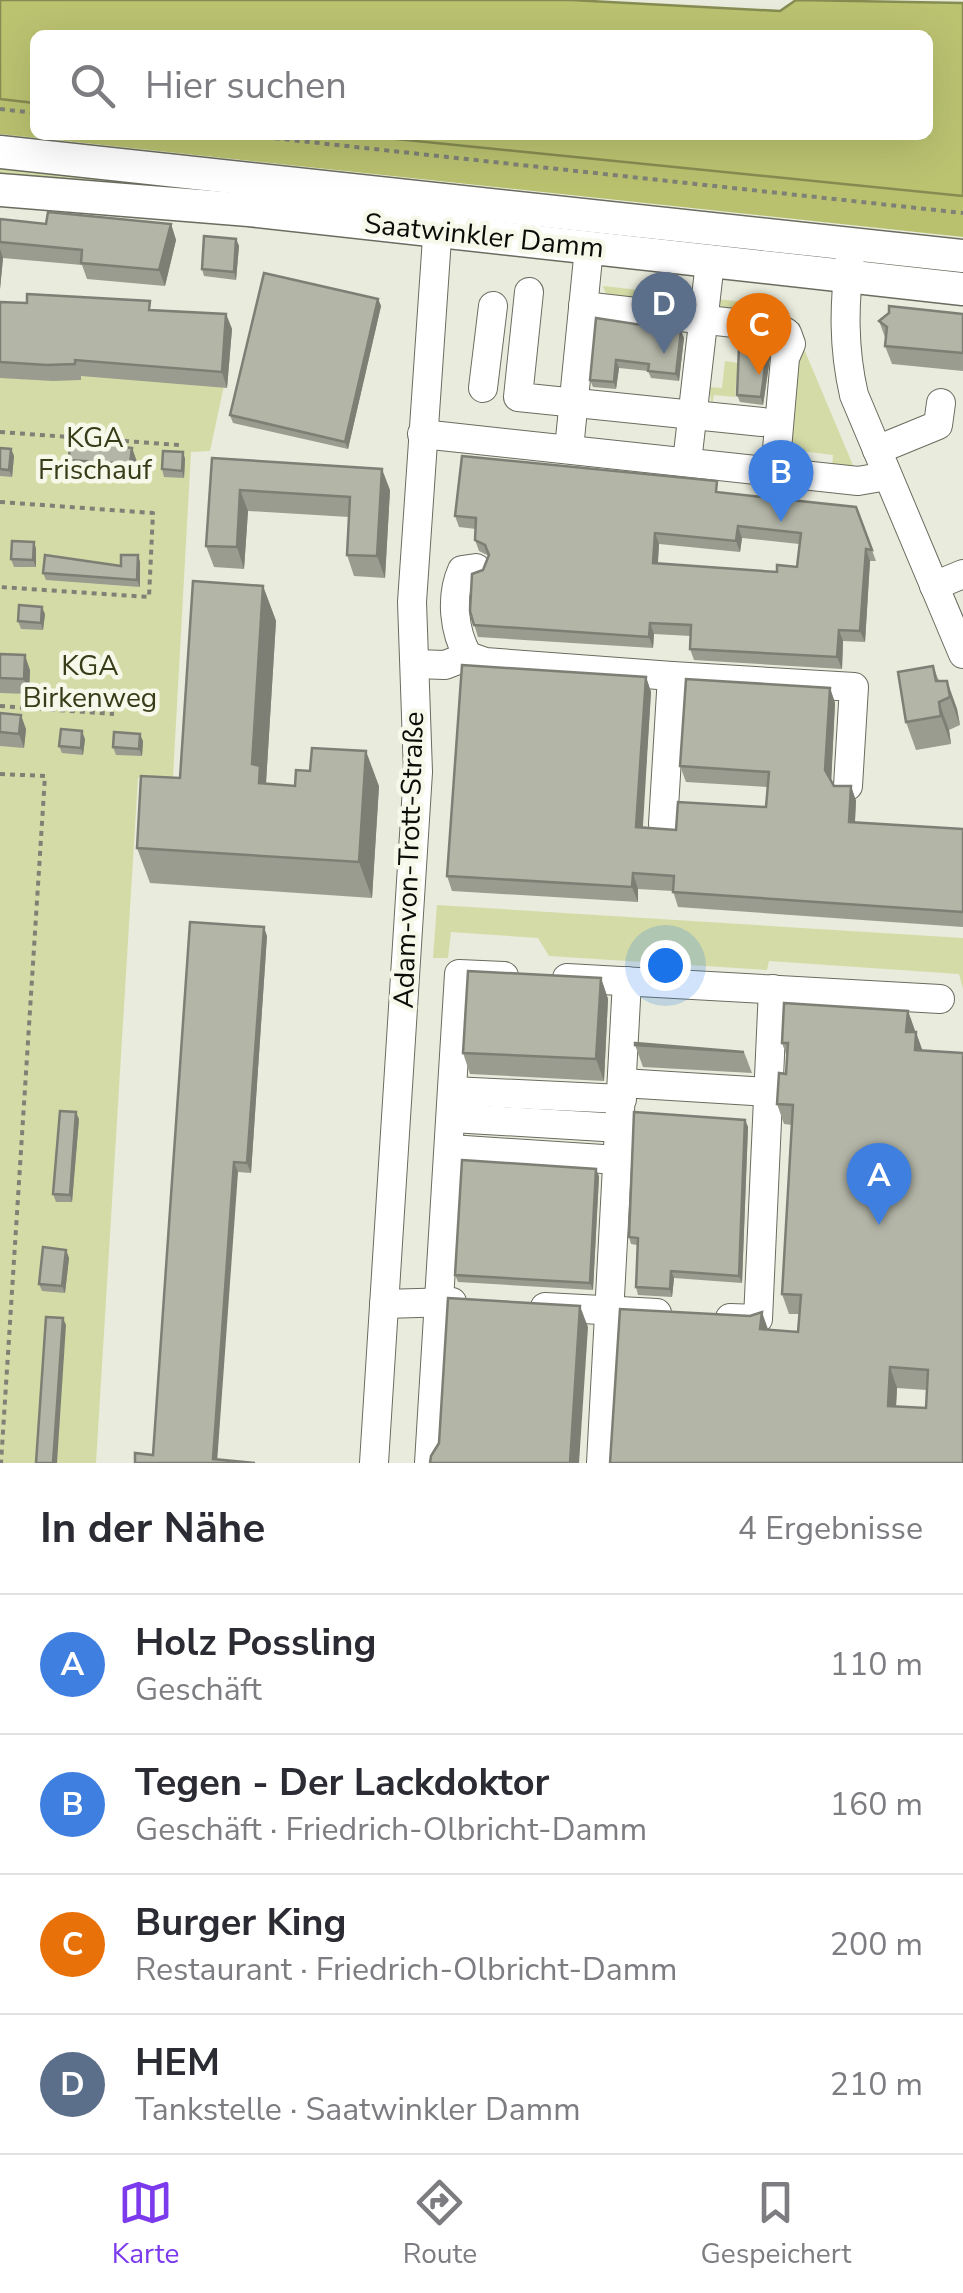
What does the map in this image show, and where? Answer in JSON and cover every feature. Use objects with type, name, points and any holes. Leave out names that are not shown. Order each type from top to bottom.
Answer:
[{"type":"main road","name":"Saatwinkler Damm","points":[[0,152],[440,198],[849,261],[963,290]]},
{"type":"main road","name":"Saatwinkler Damm","points":[[0,190],[243,210],[710,262],[963,256]]},
{"type":"street","points":[[243,210],[245,176]]},
{"type":"street","name":"Adam-von-Trott-Straße","points":[[374,1463],[418,772],[412,602],[440,198]]},
{"type":"street","points":[[569,449],[589,248]]},
{"type":"street","points":[[849,261],[845,356],[854,395],[963,654]]},
{"type":"street","points":[[687,462],[710,262]]},
{"type":"street","points":[[529,292],[518,396],[762,422]]},
{"type":"street","points":[[484,388],[493,306]]},
{"type":"street","points":[[582,306],[787,332],[791,344],[785,358],[775,472]]},
{"type":"street","points":[[422,434],[858,481],[938,425],[940,403]]},
{"type":"street","points":[[468,656],[459,641],[455,606],[462,570],[476,568]]},
{"type":"street","points":[[934,586],[963,574]]},
{"type":"street","points":[[415,664],[445,664],[468,656],[485,662],[854,687],[848,786]]},
{"type":"street","points":[[662,824],[672,676]]},
{"type":"street","points":[[429,1463],[460,974],[940,999]]},
{"type":"street","points":[[601,1463],[627,981]]},
{"type":"street","points":[[515,1305],[758,1320],[773,989]]},
{"type":"street","points":[[624,1046],[660,1048]]},
{"type":"street","points":[[734,1052],[770,1055]]},
{"type":"street","points":[[452,1104],[622,1091],[768,1092]]},
{"type":"street","points":[[452,1104],[620,1128]]},
{"type":"street","points":[[450,1149],[618,1160]]},
{"type":"street","points":[[384,1304],[476,1303]]},
{"type":"path","points":[[0,108],[30,112]]},
{"type":"path","points":[[291,140],[963,214]]},
{"type":"path","points":[[0,432],[178,445]]},
{"type":"path","points":[[0,502],[153,513],[150,597],[0,587]]},
{"type":"path","points":[[0,706],[114,714]]},
{"type":"path","points":[[0,774],[45,776],[1,1463]]},
{"type":"green space","points":[[0,164],[230,185],[228,200],[0,178]]},
{"type":"green space","points":[[603,286],[693,296],[684,311],[608,300]]},
{"type":"green space","points":[[717,299],[771,305],[791,320],[717,311]]},
{"type":"green space","points":[[804,349],[855,470],[832,469],[833,455],[786,449],[789,372]]},
{"type":"green space","points":[[0,353],[229,362],[210,451],[191,452],[173,777],[138,778],[96,1463],[0,1463]]},
{"type":"green space","points":[[725,361],[738,363],[735,397],[714,395],[712,406],[709,387],[722,388]]},
{"type":"green space","points":[[437,905],[963,938],[963,989],[959,974],[769,961],[767,970],[549,956],[538,938],[451,932],[448,958],[433,958]]},
{"type":"shaded area","points":[[0,0],[571,0],[780,11],[796,0],[963,3],[963,196],[407,140],[933,140],[933,30],[30,30],[30,102],[0,99]]},
{"type":"shaded area","points":[[0,99],[30,102],[30,137],[0,134]]},
{"type":"shaded area","points":[[56,140],[407,140],[963,196],[963,237]]},
{"type":"building","points":[[48,212],[171,224],[159,270],[81,263],[82,250],[0,242],[0,219],[46,224]]},
{"type":"building","points":[[204,236],[236,239],[234,272],[202,269]]},
{"type":"building","points":[[264,273],[378,299],[345,442],[230,415]]},
{"type":"building","points":[[27,294],[150,301],[149,310],[226,314],[222,372],[75,360],[75,364],[47,365],[0,362],[0,302],[27,303]]},
{"type":"building","points":[[889,306],[963,314],[963,353],[885,346],[887,327],[879,321],[889,313]]},
{"type":"building","points":[[596,318],[681,331],[676,374],[648,371],[649,364],[616,360],[614,382],[590,380]]},
{"type":"building","points":[[745,335],[769,338],[761,397],[737,395],[739,347],[744,348]]},
{"type":"building","points":[[70,439],[124,440],[124,447],[132,448],[130,464],[69,460]]},
{"type":"building","points":[[0,448],[11,449],[9,470],[0,469]]},
{"type":"building","points":[[163,451],[183,452],[182,471],[162,469]]},
{"type":"building","points":[[462,456],[717,481],[716,492],[856,507],[872,550],[866,549],[860,631],[839,630],[837,657],[690,649],[691,625],[650,623],[649,637],[474,625],[470,611],[472,574],[483,570],[489,555],[485,545],[475,540],[476,518],[455,516]],"holes":[[[738,526],[801,533],[797,567],[777,565],[777,572],[653,563],[655,533],[736,541]]]},
{"type":"building","points":[[212,458],[382,469],[377,556],[347,555],[350,497],[240,490],[237,547],[206,546]]},
{"type":"building","points":[[12,541],[34,542],[33,560],[11,559]]},
{"type":"building","points":[[45,555],[121,566],[121,555],[138,555],[137,580],[43,573]]},
{"type":"building","points":[[193,581],[263,586],[252,764],[260,766],[259,783],[295,786],[296,770],[310,771],[312,748],[366,751],[359,862],[137,848],[141,776],[180,778]]},
{"type":"building","points":[[19,605],[42,607],[41,623],[18,621]]},
{"type":"building","points":[[0,654],[25,655],[24,679],[0,678]]},
{"type":"building","points":[[462,665],[646,677],[636,827],[676,830],[678,802],[766,807],[769,772],[680,766],[686,679],[830,688],[825,770],[834,786],[851,786],[849,822],[963,829],[963,912],[673,892],[674,876],[633,873],[632,887],[447,876]]},
{"type":"building","points":[[933,666],[936,681],[947,681],[950,697],[939,702],[941,716],[906,722],[898,672]]},
{"type":"building","points":[[0,713],[21,715],[19,734],[0,732]]},
{"type":"building","points":[[61,729],[82,731],[81,748],[59,746]]},
{"type":"building","points":[[114,732],[140,734],[139,749],[113,747]]},
{"type":"building","points":[[190,922],[264,927],[247,1163],[234,1162],[213,1459],[255,1463],[135,1463],[135,1453],[153,1455]]},
{"type":"building","points":[[468,971],[601,978],[596,1059],[463,1053]]},
{"type":"building","points":[[784,1003],[908,1011],[906,1032],[916,1032],[915,1050],[963,1053],[963,1463],[610,1463],[620,1309],[750,1316],[762,1312],[760,1329],[798,1332],[801,1295],[782,1294],[793,1105],[777,1104],[779,1073],[786,1074],[788,1043],[782,1043]],"holes":[[[890,1367],[928,1370],[926,1408],[888,1406]]]},
{"type":"building","points":[[635,1043],[744,1052],[635,1045]]},
{"type":"building","points":[[60,1111],[76,1112],[70,1195],[53,1194]]},
{"type":"building","points":[[634,1112],[745,1120],[739,1276],[671,1271],[670,1289],[636,1287],[638,1238],[629,1237]]},
{"type":"building","points":[[462,1160],[596,1169],[590,1283],[455,1275]]},
{"type":"building","points":[[43,1247],[66,1250],[62,1286],[39,1284]]},
{"type":"building","points":[[448,1298],[580,1306],[570,1463],[430,1463],[439,1443]]},
{"type":"building","points":[[46,1317],[63,1318],[53,1463],[36,1463]]},
{"type":"place","name":"HEM","points":[[664,354]]},
{"type":"place","name":"Burger King","points":[[759,375]]},
{"type":"place","name":"Tegen - Der Lackdoktor","points":[[781,522]]},
{"type":"place","name":"Holz Possling","points":[[879,1225]]},
{"type":"park label","name":"KGA Frischauf","points":[[95,454]]},
{"type":"park label","name":"KGA Birkenweg","points":[[90,682]]}]
